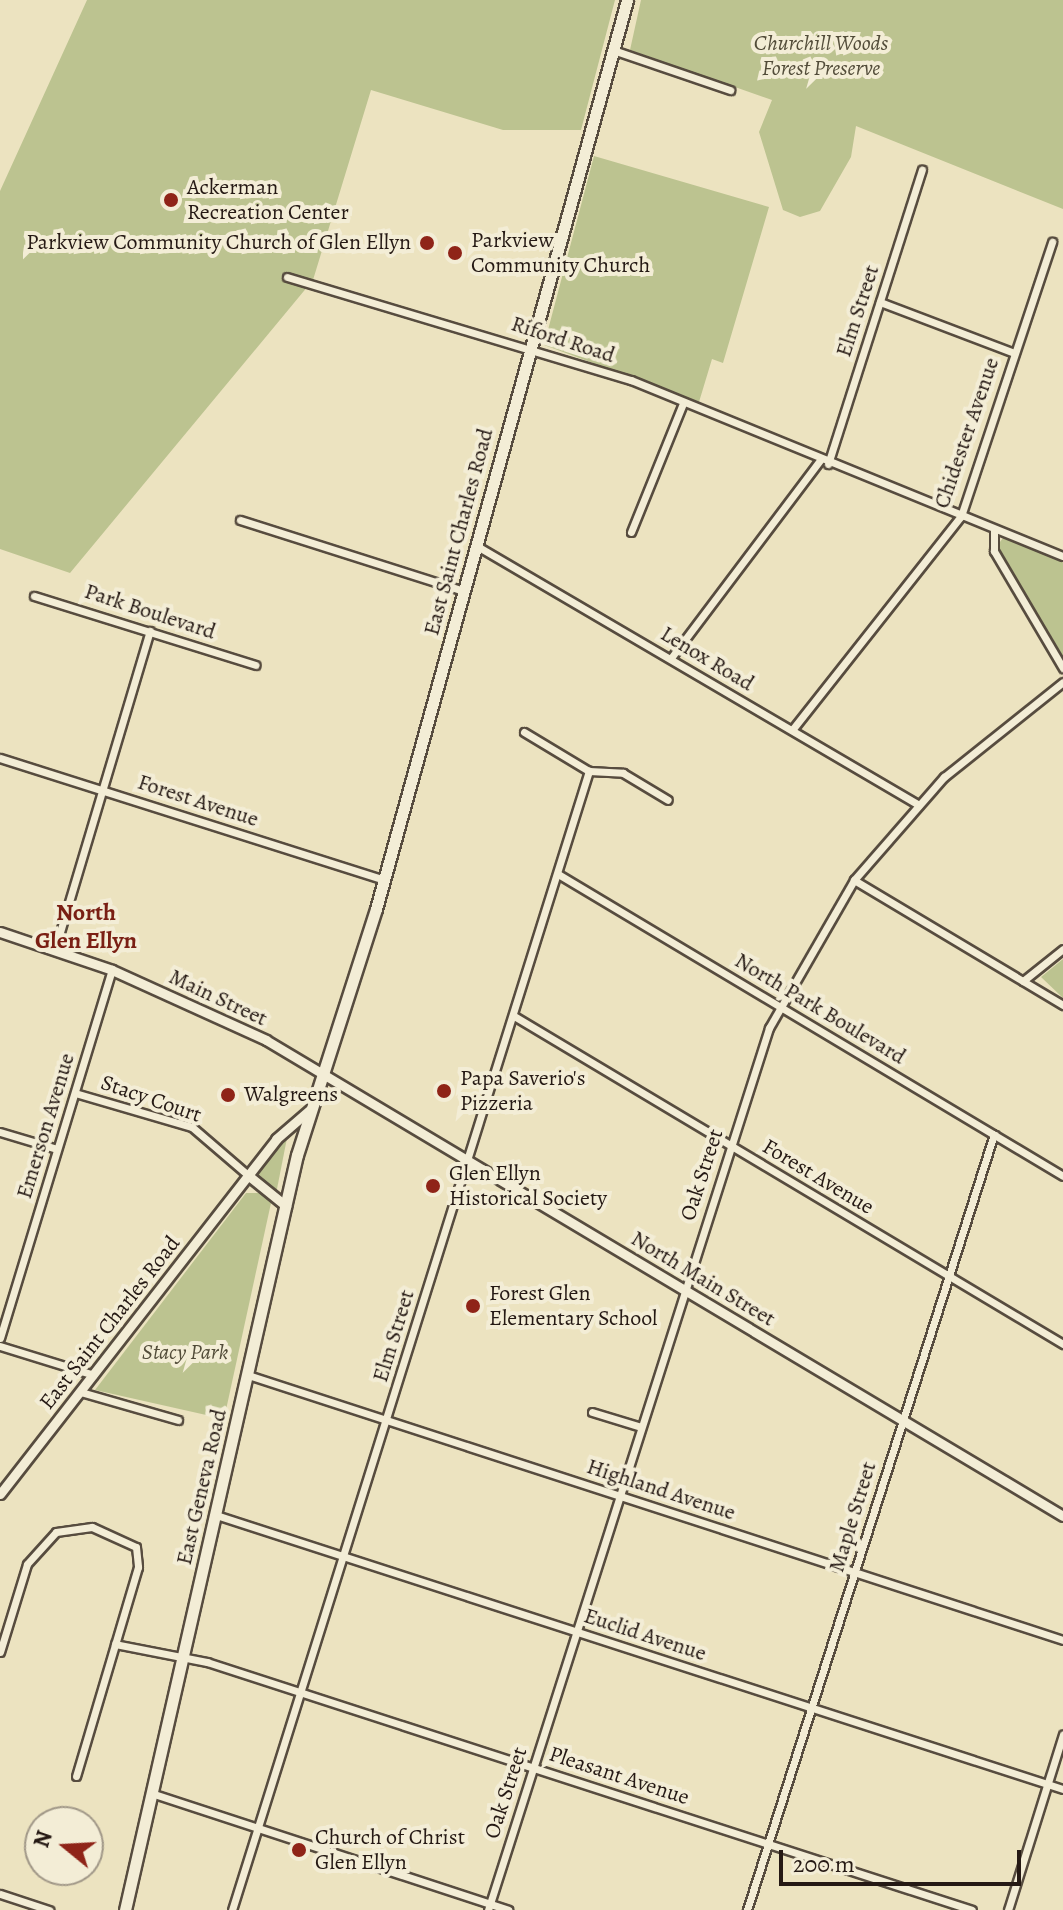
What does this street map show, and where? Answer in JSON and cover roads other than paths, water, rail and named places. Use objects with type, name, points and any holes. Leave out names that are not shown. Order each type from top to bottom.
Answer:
[{"type":"main road","name":"East Saint Charles Road","points":[[325,1074],[384,880],[627,0]]},
{"type":"main road","name":"East Geneva Road","points":[[125,1910],[286,1206],[325,1074]]},
{"type":"street","points":[[613,50],[730,90]]},
{"type":"street","name":"Elm Street","points":[[671,658],[824,462],[922,170]]},
{"type":"street","name":"Chidester Avenue","points":[[792,730],[961,516],[1052,242]]},
{"type":"street","name":"Riford Road","points":[[287,277],[530,349],[683,403],[961,516]]},
{"type":"street","points":[[880,302],[1014,353]]},
{"type":"street","points":[[631,532],[683,403]]},
{"type":"street","points":[[961,516],[1063,556]]},
{"type":"street","points":[[240,520],[464,591]]},
{"type":"street","points":[[994,529],[994,551],[1063,668]]},
{"type":"street","name":"Lenox Road","points":[[477,546],[919,805]]},
{"type":"street","name":"Park Boulevard","points":[[34,596],[255,665]]},
{"type":"street","points":[[55,949],[150,631]]},
{"type":"street","name":"Oak Street","points":[[489,1907],[730,1146],[780,1006],[854,880],[919,805],[1063,682]]},
{"type":"street","points":[[524,732],[589,771],[623,773],[668,800]]},
{"type":"street","name":"Forest Avenue","points":[[0,758],[384,880]]},
{"type":"street","name":"Elm Street","points":[[232,1910],[589,771]]},
{"type":"street","name":"North Park Boulevard","points":[[558,874],[1063,1176]]},
{"type":"street","points":[[854,880],[1063,1005]]},
{"type":"street","name":"Main Street","points":[[0,932],[112,970],[325,1074]]},
{"type":"street","points":[[1023,981],[1063,949]]},
{"type":"street","name":"Emerson Avenue","points":[[0,1338],[112,970]]},
{"type":"street","name":"Forest Avenue","points":[[514,1016],[1063,1344]]},
{"type":"street","name":"North Main Street","points":[[325,1074],[1063,1516]]},
{"type":"street","name":"Stacy Court","points":[[75,1093],[192,1127],[249,1176]]},
{"type":"street","name":"East Saint Charles Road","points":[[0,1494],[286,1128],[313,1107]]},
{"type":"street","points":[[0,1132],[57,1149]]},
{"type":"street","name":"Maple Street","points":[[747,1910],[994,1134]]},
{"type":"street","points":[[249,1176],[286,1206]]},
{"type":"street","points":[[0,1346],[94,1375]]},
{"type":"street","name":"Highland Avenue","points":[[248,1375],[1063,1640]]},
{"type":"street","points":[[81,1392],[178,1420]]},
{"type":"street","points":[[592,1412],[641,1427]]},
{"type":"street","name":"Euclid Avenue","points":[[216,1515],[1063,1789]]},
{"type":"street","points":[[0,1652],[31,1556],[56,1532],[85,1526],[136,1547],[138,1567],[76,1776]]},
{"type":"street","name":"Pleasant Avenue","points":[[115,1644],[184,1655],[972,1910]]},
{"type":"street","points":[[1008,1910],[1063,1734]]},
{"type":"street","points":[[151,1793],[489,1907],[508,1910]]},
{"type":"street","points":[[0,1894],[49,1910]]},
{"type":"place","name":"Ackerman Recreation Center","points":[[171,200]]},
{"type":"place","name":"Parkview Community Church of Glen Ellyn","points":[[427,243]]},
{"type":"place","name":"Parkview Community Church","points":[[455,253]]},
{"type":"place","name":"Papa Saverio's Pizzeria","points":[[444,1091]]},
{"type":"place","name":"Walgreens","points":[[228,1095]]},
{"type":"place","name":"Glen Ellyn Historical Society","points":[[433,1186]]},
{"type":"place","name":"Forest Glen Elementary School","points":[[473,1306]]},
{"type":"place","name":"Church of Christ Glen Ellyn","points":[[299,1850]]},
{"type":"district","name":"North Glen Ellyn","points":[[86,927]]},
{"type":"park label","name":"Churchill Woods Forest Preserve","points":[[821,56]]},
{"type":"park label","name":"Stacy Park","points":[[185,1353]]}]
